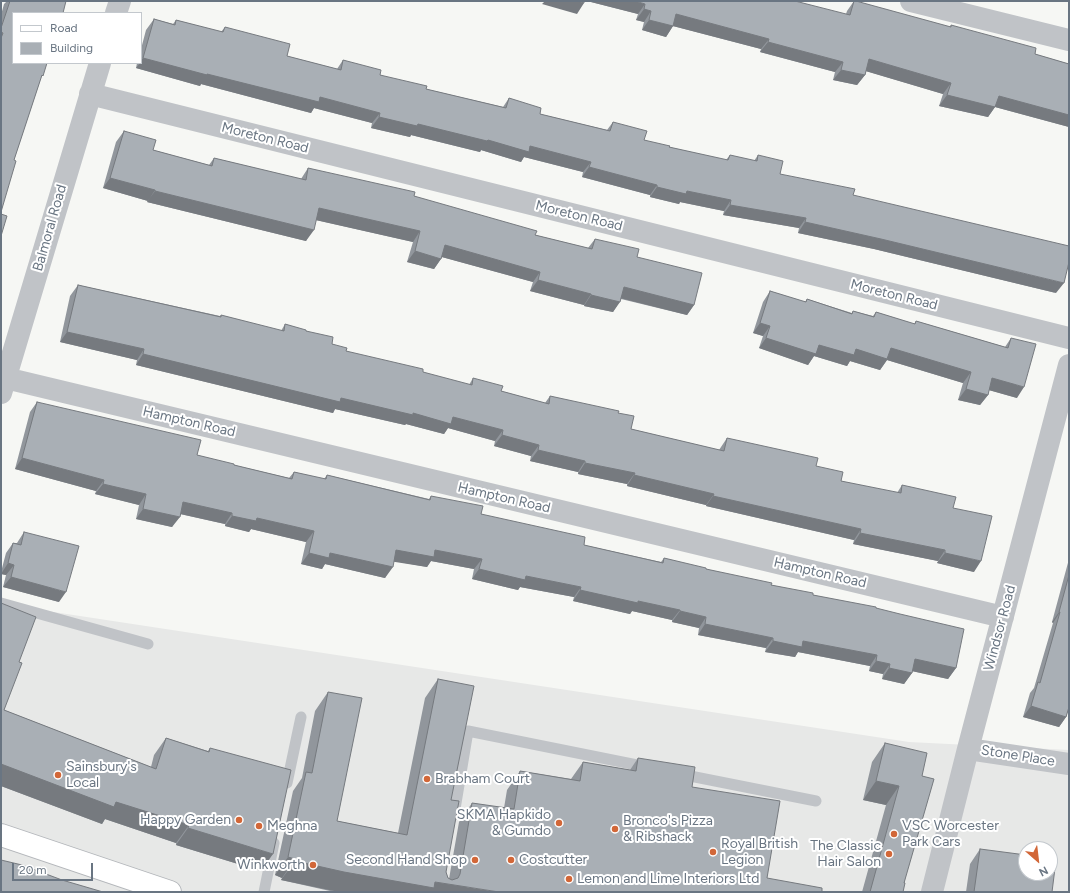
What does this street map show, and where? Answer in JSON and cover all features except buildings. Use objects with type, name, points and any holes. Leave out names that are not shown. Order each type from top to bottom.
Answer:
[{"type":"main road","points":[[1,835],[166,892]]},
{"type":"street","points":[[116,12],[120,1]]},
{"type":"street","points":[[911,1],[1069,40]]},
{"type":"street","name":"Balmoral Road","points":[[3,383],[100,64]]},
{"type":"street","name":"Moreton Road","points":[[90,94],[1069,338]]},
{"type":"street","name":"Windsor Road","points":[[932,892],[1069,365]]},
{"type":"street","name":"Hampton Road","points":[[3,383],[1003,617]]},
{"type":"street","name":"Stone Place","points":[[968,749],[1069,764]]},
{"type":"lane","points":[[1,603],[148,644]]},
{"type":"lane","points":[[285,793],[301,717]]},
{"type":"lane","points":[[452,823],[468,731],[654,768]]},
{"type":"lane","points":[[669,772],[816,801]]},
{"type":"lane","points":[[264,892],[277,831]]},
{"type":"shaded area","points":[[1,604],[909,742],[1069,750],[1069,892],[1,892]]},
{"type":"place","name":"Sainsbury's Local","points":[[58,775]]},
{"type":"place","name":"Brabham Court","points":[[427,779]]},
{"type":"place","name":"Happy Garden","points":[[239,820]]},
{"type":"place","name":"SKMA Hapkido & Gumdo","points":[[559,823]]},
{"type":"place","name":"Meghna","points":[[259,826]]},
{"type":"place","name":"Bronco's Pizza & Ribshack","points":[[615,829]]},
{"type":"place","name":"VSC Worcester Park Cars","points":[[894,834]]},
{"type":"place","name":"Royal British Legion","points":[[713,852]]},
{"type":"place","name":"The Classic Hair Salon","points":[[889,854]]},
{"type":"place","name":"Second Hand Shop","points":[[475,860]]},
{"type":"place","name":"Costcutter","points":[[511,860]]},
{"type":"place","name":"Winkworth","points":[[313,865]]},
{"type":"place","name":"Lemon and Lime Interiors Ltd","points":[[569,879]]}]
